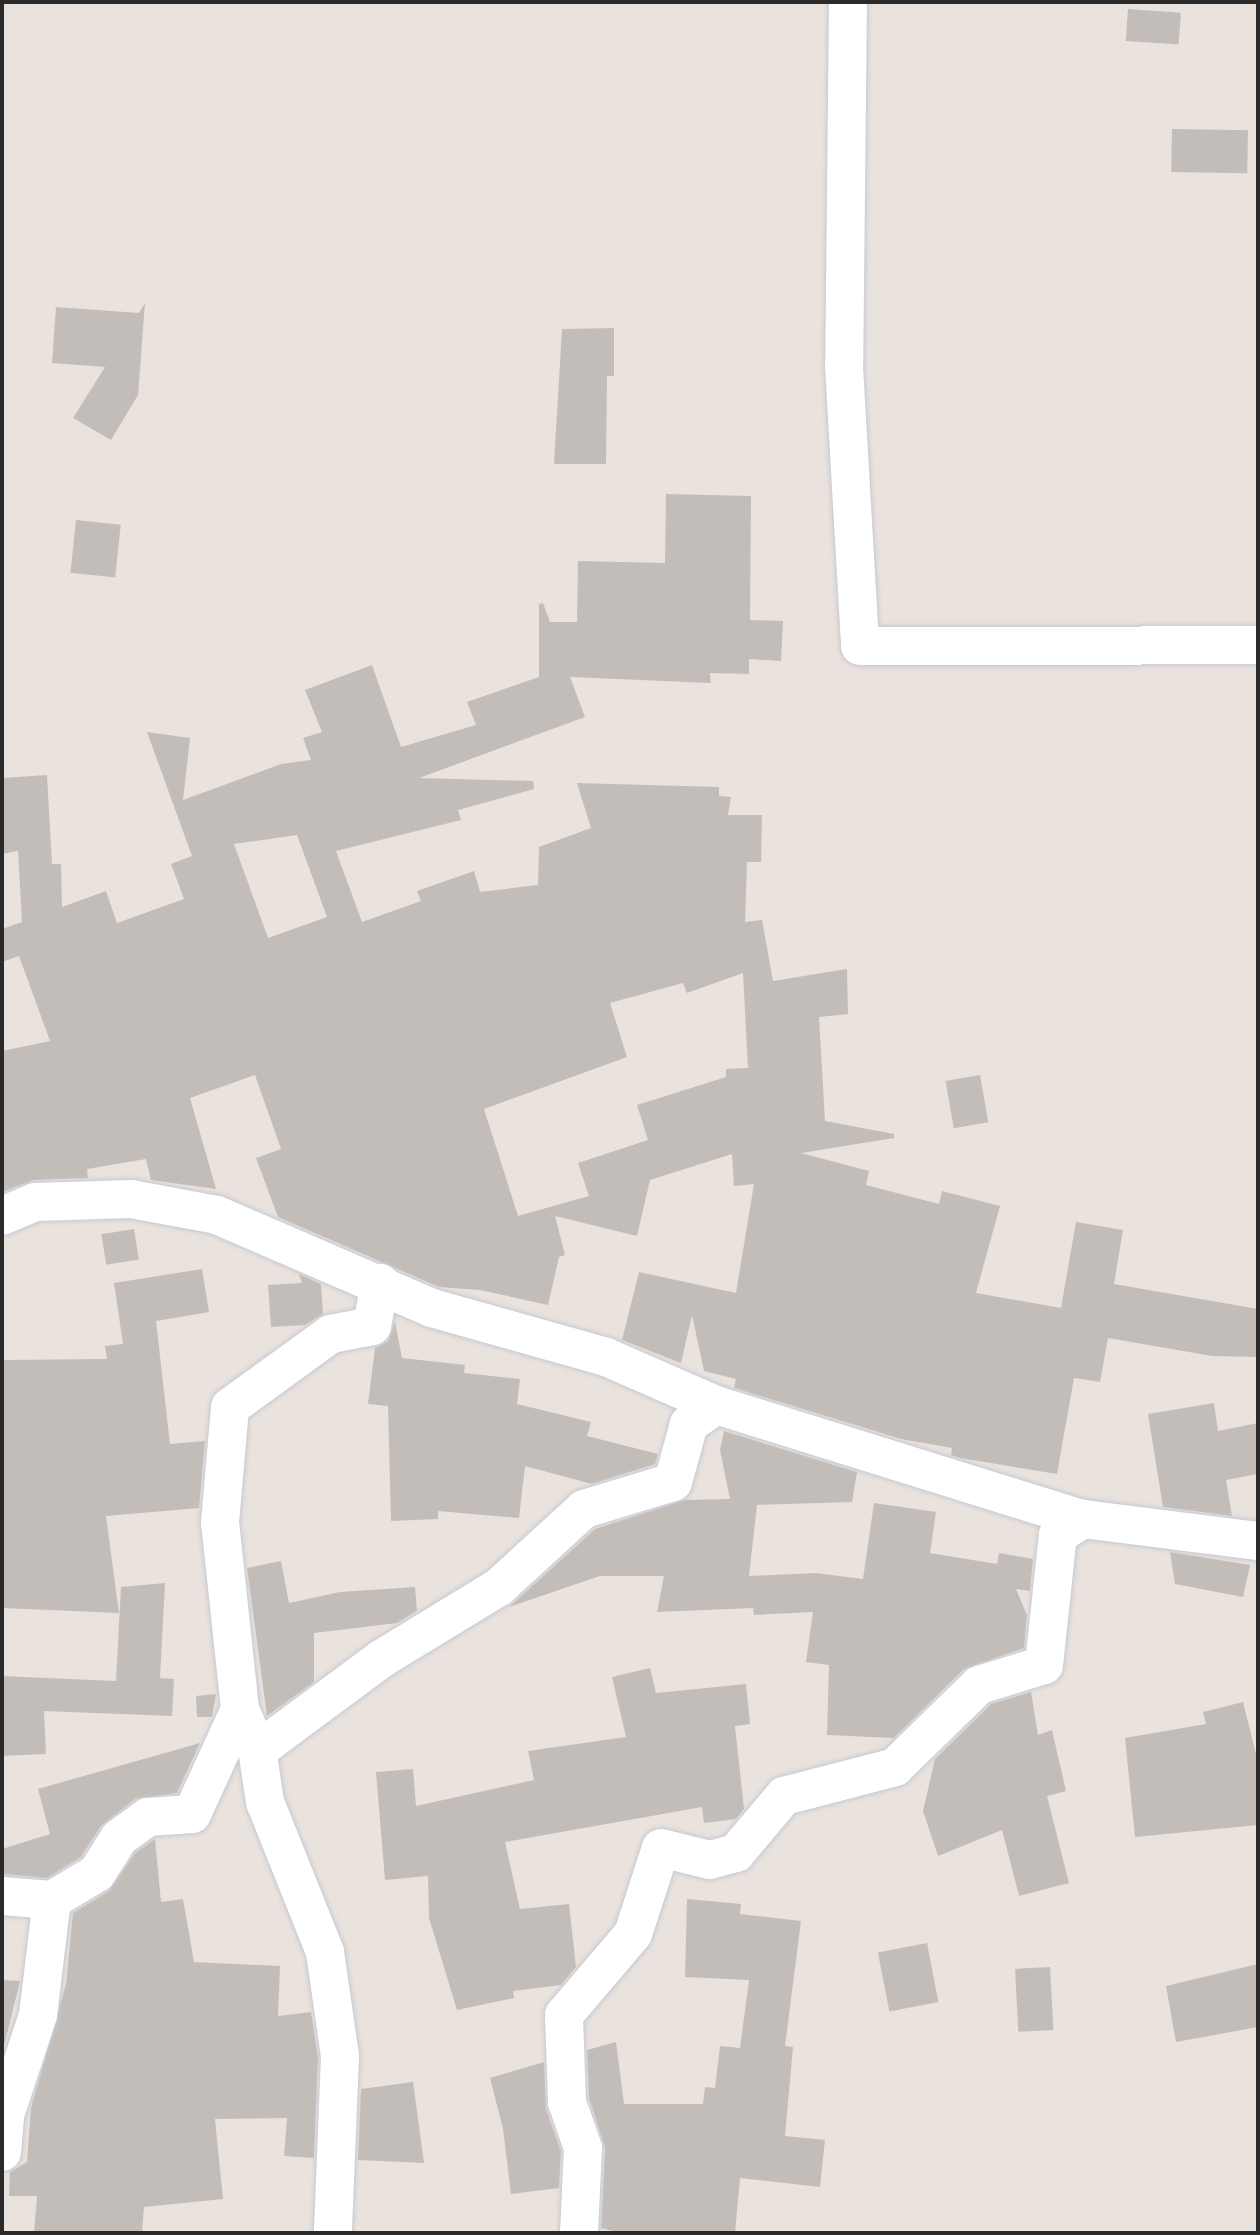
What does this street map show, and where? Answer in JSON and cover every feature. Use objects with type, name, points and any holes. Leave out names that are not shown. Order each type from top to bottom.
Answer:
[{"type":"street","points":[[848,2],[844,366],[860,646],[1258,645]]},
{"type":"street","points":[[2,1216],[35,1202],[131,1199],[217,1215],[432,1308],[606,1357],[716,1405],[1083,1519],[1258,1541]]},
{"type":"street","points":[[333,2233],[340,2056],[325,1952],[265,1802],[257,1749],[240,1709],[220,1522],[230,1407],[331,1334],[372,1326],[380,1283]]},
{"type":"street","points":[[257,1749],[381,1659],[499,1587],[584,1509],[673,1482],[689,1424],[716,1405]]},
{"type":"street","points":[[579,2233],[583,2148],[567,2102],[564,2015],[633,1934],[661,1848],[710,1860],[736,1853],[784,1796],[895,1767],[979,1685],[1044,1665],[1058,1535],[1083,1519]]},
{"type":"street","points":[[2,1896],[52,1900],[97,1873],[119,1838],[148,1817],[192,1814],[240,1709]]},
{"type":"street","points":[[2,2152],[5,2115],[38,2015],[52,1900]]},
{"type":"building","points":[[1128,9],[1181,13],[1179,45],[1126,41]]},
{"type":"building","points":[[1172,129],[1248,130],[1247,173],[1171,172]]},
{"type":"building","points":[[145,303],[138,395],[111,440],[73,418],[105,367],[52,363],[56,307],[139,313]]},
{"type":"building","points":[[614,328],[614,376],[607,376],[606,464],[554,464],[562,329]]},
{"type":"building","points":[[666,494],[751,496],[750,620],[783,621],[781,661],[749,659],[749,674],[710,673],[711,683],[570,677],[585,717],[419,778],[533,781],[534,789],[458,810],[461,820],[336,851],[362,922],[421,901],[417,891],[474,871],[480,892],[538,885],[539,847],[591,828],[577,783],[719,787],[719,796],[731,797],[728,815],[762,815],[761,862],[747,862],[745,922],[762,920],[773,981],[847,969],[848,1014],[819,1017],[825,1121],[894,1134],[894,1138],[801,1153],[869,1171],[866,1185],[939,1204],[942,1191],[1000,1206],[976,1293],[1061,1308],[1076,1222],[1123,1230],[1114,1284],[1258,1309],[1258,1357],[1212,1356],[1108,1338],[1100,1382],[1074,1378],[1057,1474],[960,1458],[951,1455],[952,1448],[901,1439],[734,1388],[736,1379],[704,1371],[692,1315],[681,1363],[622,1340],[639,1272],[736,1293],[754,1184],[734,1186],[732,1154],[650,1180],[637,1236],[555,1216],[565,1255],[559,1257],[548,1305],[480,1290],[439,1287],[278,1217],[256,1158],[281,1149],[255,1075],[190,1098],[216,1189],[151,1180],[146,1159],[87,1169],[88,1178],[34,1180],[2,1192],[2,1051],[50,1041],[19,956],[2,962],[2,929],[22,922],[18,851],[2,854],[2,778],[47,775],[52,864],[61,864],[62,907],[106,891],[117,923],[184,899],[171,864],[192,856],[147,732],[190,738],[183,800],[281,764],[311,760],[303,738],[322,732],[305,690],[372,665],[401,747],[476,725],[467,702],[539,677],[539,604],[543,603],[550,622],[577,622],[578,561],[665,563]],"holes":[[[297,835],[327,917],[268,938],[234,844]],[[743,973],[748,1068],[726,1069],[726,1077],[637,1105],[648,1140],[578,1163],[589,1196],[518,1216],[484,1109],[627,1057],[610,1003],[683,983],[687,993]]]},
{"type":"building","points":[[76,520],[121,525],[115,577],[70,573]]},
{"type":"building","points":[[980,1075],[988,1122],[954,1128],[946,1081]]},
{"type":"building","points":[[134,1229],[139,1260],[106,1265],[101,1234]]},
{"type":"building","points":[[202,1269],[209,1312],[156,1321],[170,1444],[205,1441],[199,1508],[106,1516],[119,1613],[2,1608],[2,1360],[107,1359],[105,1346],[123,1344],[114,1283]]},
{"type":"building","points":[[299,1274],[321,1284],[323,1314],[305,1325],[271,1327],[268,1285],[302,1283]]},
{"type":"building","points":[[395,1322],[402,1358],[465,1365],[464,1373],[520,1379],[517,1404],[591,1422],[587,1436],[658,1454],[655,1464],[592,1484],[525,1466],[519,1518],[438,1511],[438,1519],[391,1521],[388,1406],[368,1404],[375,1348],[388,1341]]},
{"type":"building","points":[[1214,1403],[1218,1431],[1258,1423],[1258,1474],[1226,1480],[1232,1516],[1163,1507],[1148,1414]]},
{"type":"building","points":[[724,1431],[857,1472],[852,1502],[757,1505],[749,1576],[816,1573],[863,1579],[874,1503],[936,1512],[930,1553],[997,1564],[999,1553],[1033,1559],[1030,1591],[1016,1589],[1027,1615],[1024,1648],[964,1669],[894,1738],[827,1735],[829,1665],[806,1662],[813,1612],[754,1615],[753,1608],[657,1612],[664,1576],[600,1576],[509,1607],[595,1529],[684,1500],[730,1499],[720,1450]]},
{"type":"building","points":[[1170,1552],[1250,1565],[1243,1597],[1175,1584]]},
{"type":"building","points":[[281,1561],[289,1603],[340,1592],[415,1587],[417,1611],[397,1623],[314,1633],[314,1682],[267,1716],[247,1568]]},
{"type":"building","points":[[165,1583],[160,1678],[174,1679],[172,1716],[44,1711],[46,1754],[2,1756],[2,1676],[116,1681],[121,1587]]},
{"type":"building","points":[[650,1668],[656,1693],[746,1684],[750,1724],[735,1726],[744,1809],[736,1819],[704,1823],[702,1807],[505,1842],[520,1909],[569,1904],[576,1967],[561,1985],[513,1991],[514,1998],[457,2010],[429,1918],[428,1876],[385,1880],[376,1772],[413,1769],[416,1806],[534,1780],[528,1751],[626,1737],[612,1677]]},
{"type":"building","points":[[1031,1692],[1038,1735],[1052,1730],[1066,1791],[1047,1796],[1069,1883],[1019,1896],[1002,1830],[938,1856],[923,1811],[935,1759],[991,1704]]},
{"type":"building","points":[[216,1694],[212,1717],[197,1717],[196,1696]]},
{"type":"building","points":[[1243,1702],[1258,1762],[1258,1825],[1135,1837],[1125,1738],[1206,1724],[1203,1712]]},
{"type":"building","points":[[200,1743],[177,1793],[135,1799],[101,1826],[81,1857],[47,1878],[2,1874],[2,1849],[50,1834],[38,1789]]},
{"type":"building","points":[[155,1839],[161,1902],[183,1899],[194,1962],[280,1966],[278,2016],[311,2012],[318,2057],[314,2158],[284,2156],[287,2118],[215,2119],[223,2199],[144,2207],[142,2233],[34,2233],[37,2196],[9,2196],[10,2172],[27,2162],[31,2108],[66,1984],[73,1913],[109,1891],[135,1853]]},
{"type":"building","points":[[687,1899],[741,1904],[740,1914],[801,1921],[785,2046],[793,2047],[785,2136],[825,2140],[820,2187],[740,2178],[735,2233],[621,2233],[601,2228],[605,2148],[589,2098],[587,2050],[616,2042],[624,2104],[703,2104],[705,2087],[715,2088],[720,2046],[740,2048],[749,1980],[685,1977]]},
{"type":"building","points":[[927,1943],[938,2002],[889,2011],[878,1953]]},
{"type":"building","points":[[1258,1964],[1258,2027],[1176,2042],[1166,1986]]},
{"type":"building","points":[[1050,1967],[1053,2030],[1018,2032],[1015,1969]]},
{"type":"building","points":[[2,1980],[20,1981],[2,2054]]},
{"type":"building","points":[[544,2062],[546,2109],[561,2151],[559,2188],[511,2194],[503,2129],[490,2078]]},
{"type":"building","points":[[413,2082],[424,2163],[358,2160],[361,2089]]}]
